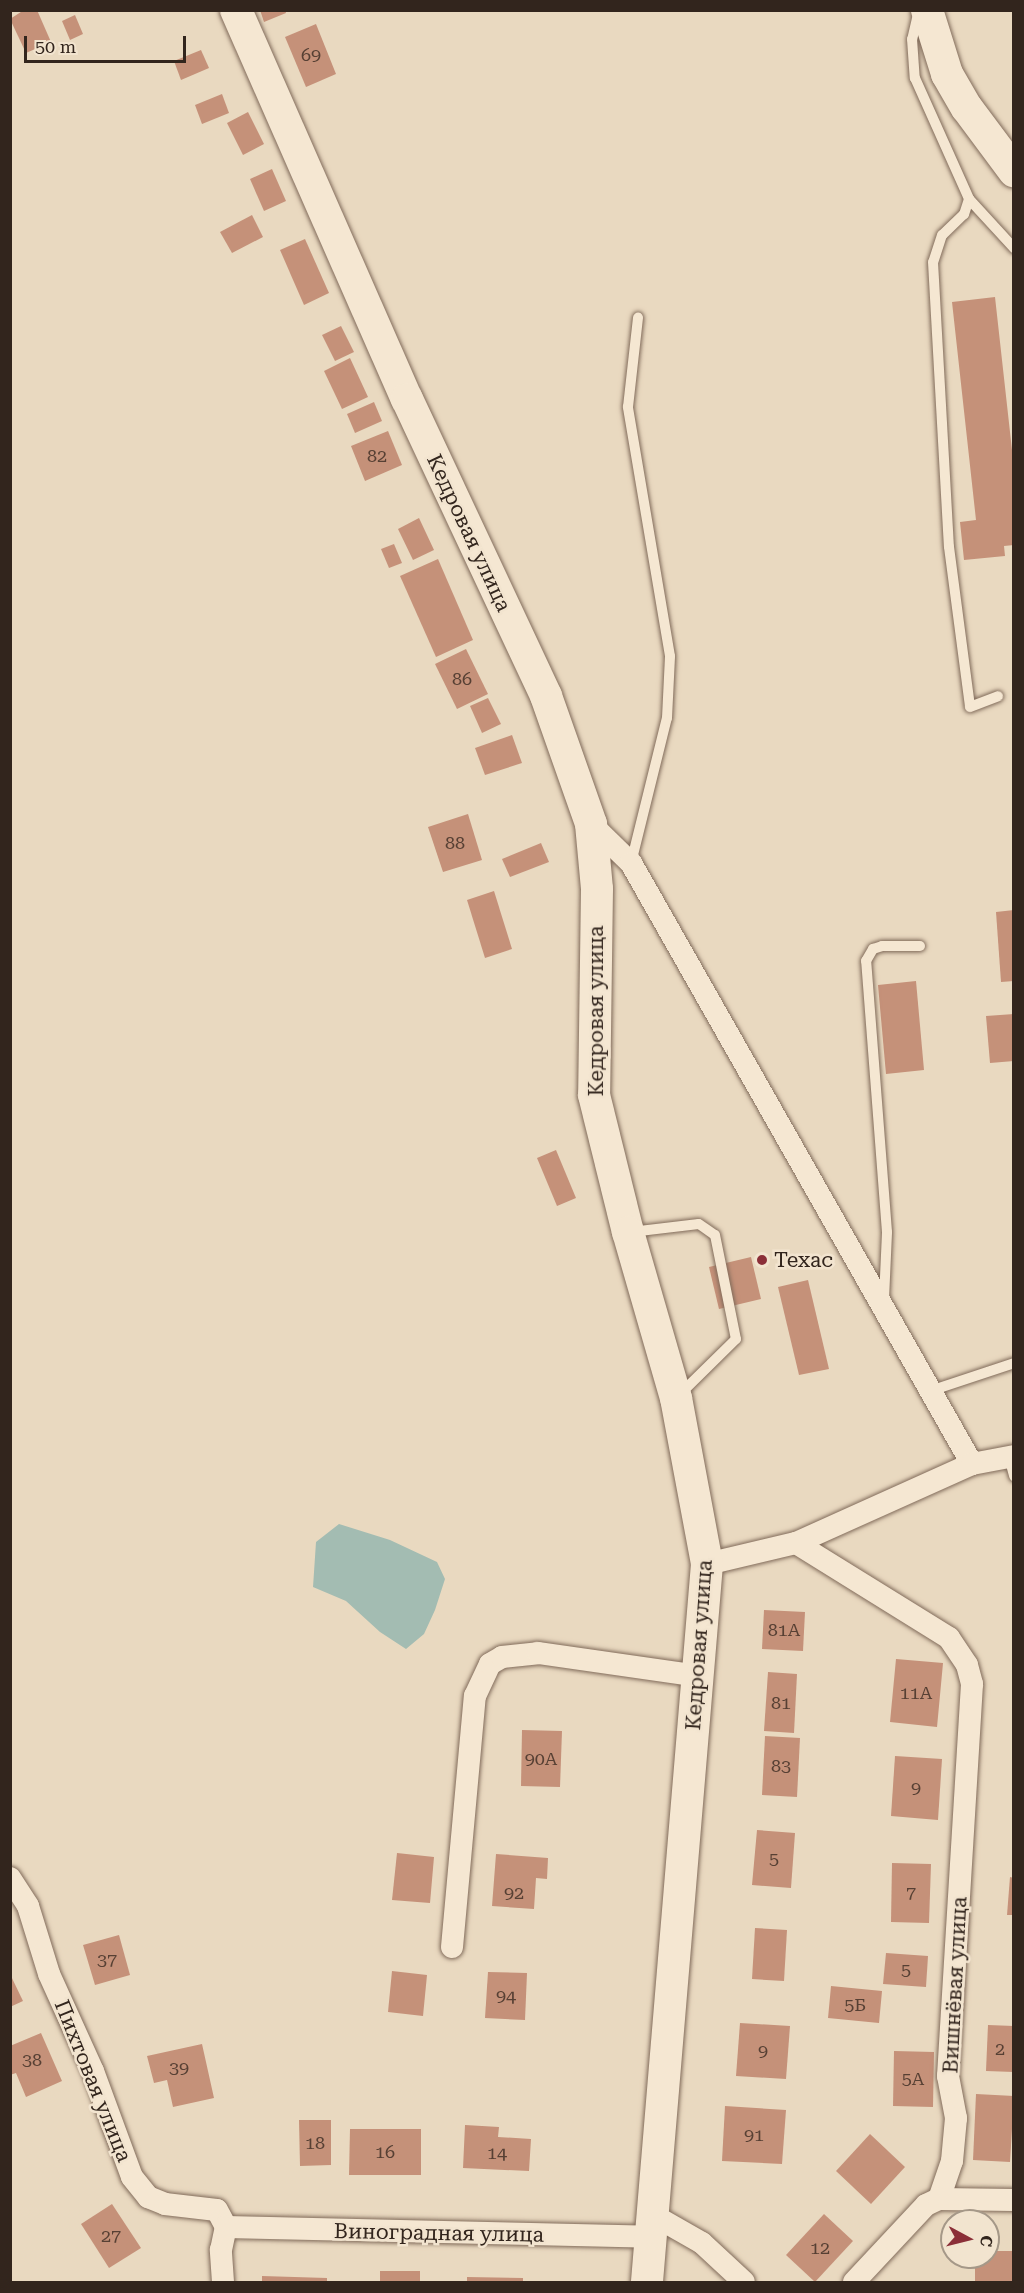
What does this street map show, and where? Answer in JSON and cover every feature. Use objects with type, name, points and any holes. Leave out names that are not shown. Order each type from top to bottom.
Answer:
[{"type":"street","name":"Кедровая улица","points":[[236,10],[407,399],[546,696],[591,824],[597,889],[594,1095],[628,1232],[676,1398],[707,1564],[648,2283]]},
{"type":"street","points":[[927,10],[947,74],[967,108],[1014,171]]},
{"type":"street","points":[[591,824],[631,863],[972,1464]]},
{"type":"street","points":[[707,1564],[796,1543],[972,1464],[1012,1463]]},
{"type":"street","name":"Вишнёвая улица","points":[[796,1543],[949,1638],[959,1650],[972,1684],[948,2076],[956,2118],[952,2161],[939,2199]]},
{"type":"street","points":[[452,1947],[475,1696],[490,1664],[502,1657],[538,1653],[699,1676]]},
{"type":"street","name":"Пихтовая улица","points":[[10,1878],[28,1906],[49,1974],[93,2071],[132,2177],[148,2197],[165,2204],[217,2210],[226,2227]]},
{"type":"street","points":[[854,2283],[915,2214],[939,2199],[1014,2200]]},
{"type":"street","name":"Виноградная улица","points":[[226,2227],[652,2226],[702,2243],[744,2283]]},
{"type":"street","points":[[223,2283],[221,2250],[226,2227]]},
{"type":"lane","points":[[919,10],[912,39],[915,78],[969,199],[1014,248]]},
{"type":"lane","points":[[969,199],[964,214],[942,235],[933,262],[948,547],[970,706],[998,696]]},
{"type":"lane","points":[[631,863],[667,718],[670,656],[628,407],[638,318]]},
{"type":"lane","points":[[884,1309],[887,1232],[866,962],[873,950],[882,946],[920,946]]},
{"type":"lane","points":[[628,1232],[699,1224],[716,1235],[736,1340],[676,1398]]},
{"type":"lane","points":[[930,1391],[1014,1363]]},
{"type":"shaded area","points":[[339,1524],[390,1540],[437,1562],[445,1579],[435,1610],[424,1634],[406,1649],[380,1632],[346,1601],[313,1587],[316,1542]]},
{"type":"building","points":[[24,10],[37,10],[51,42],[26,53],[10,19]]},
{"type":"building","points":[[260,10],[285,10],[286,13],[264,22]]},
{"type":"building","points":[[75,15],[83,34],[70,40],[62,21]]},
{"type":"building","points":[[316,24],[336,74],[306,87],[285,37]]},
{"type":"building","points":[[201,50],[209,68],[181,80],[174,61]]},
{"type":"building","points":[[222,94],[229,113],[202,124],[195,105]]},
{"type":"building","points":[[248,112],[264,144],[243,155],[227,123]]},
{"type":"building","points":[[272,169],[286,201],[264,211],[250,179]]},
{"type":"building","points":[[252,215],[263,237],[232,253],[220,232]]},
{"type":"building","points":[[305,239],[329,293],[304,305],[280,250]]},
{"type":"building","points":[[995,297],[1014,468],[1014,545],[1004,546],[1005,556],[964,560],[960,522],[976,520],[952,302]]},
{"type":"building","points":[[341,326],[354,352],[335,361],[322,335]]},
{"type":"building","points":[[350,358],[368,397],[342,409],[324,371]]},
{"type":"building","points":[[374,402],[382,421],[355,433],[347,414]]},
{"type":"building","points":[[388,431],[402,465],[365,481],[351,446]]},
{"type":"building","points":[[419,518],[434,550],[413,560],[398,529]]},
{"type":"building","points":[[394,544],[402,563],[389,568],[381,549]]},
{"type":"building","points":[[438,559],[473,640],[436,657],[400,576]]},
{"type":"building","points":[[466,649],[488,694],[457,709],[435,664]]},
{"type":"building","points":[[488,698],[501,724],[482,733],[470,706]]},
{"type":"building","points":[[512,735],[522,763],[485,775],[475,748]]},
{"type":"building","points":[[468,814],[482,860],[443,872],[428,827]]},
{"type":"building","points":[[541,843],[549,862],[510,877],[502,859]]},
{"type":"building","points":[[494,891],[512,949],[485,958],[467,900]]},
{"type":"building","points":[[1014,910],[1014,981],[1001,982],[996,912]]},
{"type":"building","points":[[916,981],[924,1070],[886,1074],[878,985]]},
{"type":"building","points":[[1014,1014],[1014,1061],[990,1063],[986,1016]]},
{"type":"building","points":[[556,1150],[576,1198],[557,1206],[537,1158]]},
{"type":"building","points":[[751,1257],[761,1299],[719,1309],[709,1267]]},
{"type":"building","points":[[808,1280],[829,1369],[799,1375],[778,1287]]},
{"type":"building","points":[[764,1610],[805,1612],[803,1651],[762,1649]]},
{"type":"building","points":[[896,1659],[943,1663],[937,1727],[890,1722]]},
{"type":"building","points":[[768,1672],[797,1674],[794,1733],[764,1731]]},
{"type":"building","points":[[522,1730],[562,1731],[560,1787],[521,1786]]},
{"type":"building","points":[[765,1736],[800,1738],[797,1797],[762,1795]]},
{"type":"building","points":[[895,1756],[942,1759],[938,1820],[891,1816]]},
{"type":"building","points":[[757,1830],[795,1833],[791,1888],[752,1885]]},
{"type":"building","points":[[397,1853],[434,1857],[430,1903],[392,1900]]},
{"type":"building","points":[[496,1854],[548,1858],[547,1879],[536,1878],[534,1909],[492,1906]]},
{"type":"building","points":[[892,1863],[931,1864],[929,1923],[891,1922]]},
{"type":"building","points":[[1010,1877],[1014,1878],[1014,1915],[1007,1915]]},
{"type":"building","points":[[755,1928],[787,1930],[784,1981],[752,1979]]},
{"type":"building","points":[[119,1935],[130,1975],[95,1985],[83,1945]]},
{"type":"building","points":[[886,1953],[928,1956],[926,1987],[883,1984]]},
{"type":"building","points":[[392,1971],[427,1975],[423,2016],[388,2012]]},
{"type":"building","points":[[488,1972],[527,1973],[525,2020],[485,2018]]},
{"type":"building","points":[[10,1974],[23,2001],[10,2007]]},
{"type":"building","points":[[831,1986],[882,1991],[879,2023],[828,2018]]},
{"type":"building","points":[[740,2023],[790,2026],[786,2079],[736,2076]]},
{"type":"building","points":[[988,2025],[1014,2026],[1014,2072],[986,2071]]},
{"type":"building","points":[[41,2033],[62,2081],[26,2097],[16,2073],[10,2075],[10,2046]]},
{"type":"building","points":[[202,2044],[214,2098],[173,2107],[167,2080],[154,2083],[147,2056]]},
{"type":"building","points":[[894,2051],[934,2052],[933,2107],[893,2106]]},
{"type":"building","points":[[976,2094],[1014,2096],[1010,2162],[973,2160]]},
{"type":"building","points":[[725,2106],[786,2110],[782,2164],[722,2161]]},
{"type":"building","points":[[299,2120],[331,2120],[331,2165],[300,2166]]},
{"type":"building","points":[[465,2125],[499,2127],[498,2137],[531,2139],[529,2171],[463,2168]]},
{"type":"building","points":[[350,2129],[421,2129],[421,2175],[349,2175]]},
{"type":"building","points":[[870,2134],[905,2167],[871,2204],[836,2171]]},
{"type":"building","points":[[112,2204],[141,2248],[109,2268],[81,2224]]},
{"type":"building","points":[[824,2214],[853,2241],[815,2282],[786,2255]]},
{"type":"building","points":[[1000,2251],[1014,2251],[1014,2282],[975,2282],[975,2269],[1000,2269]]},
{"type":"building","points":[[380,2271],[420,2271],[420,2282],[380,2282]]},
{"type":"building","points":[[262,2276],[327,2278],[327,2282],[262,2282]]},
{"type":"building","points":[[467,2277],[523,2278],[523,2282],[467,2282]]},
{"type":"place","name":"Техас","points":[[762,1260]]}]
